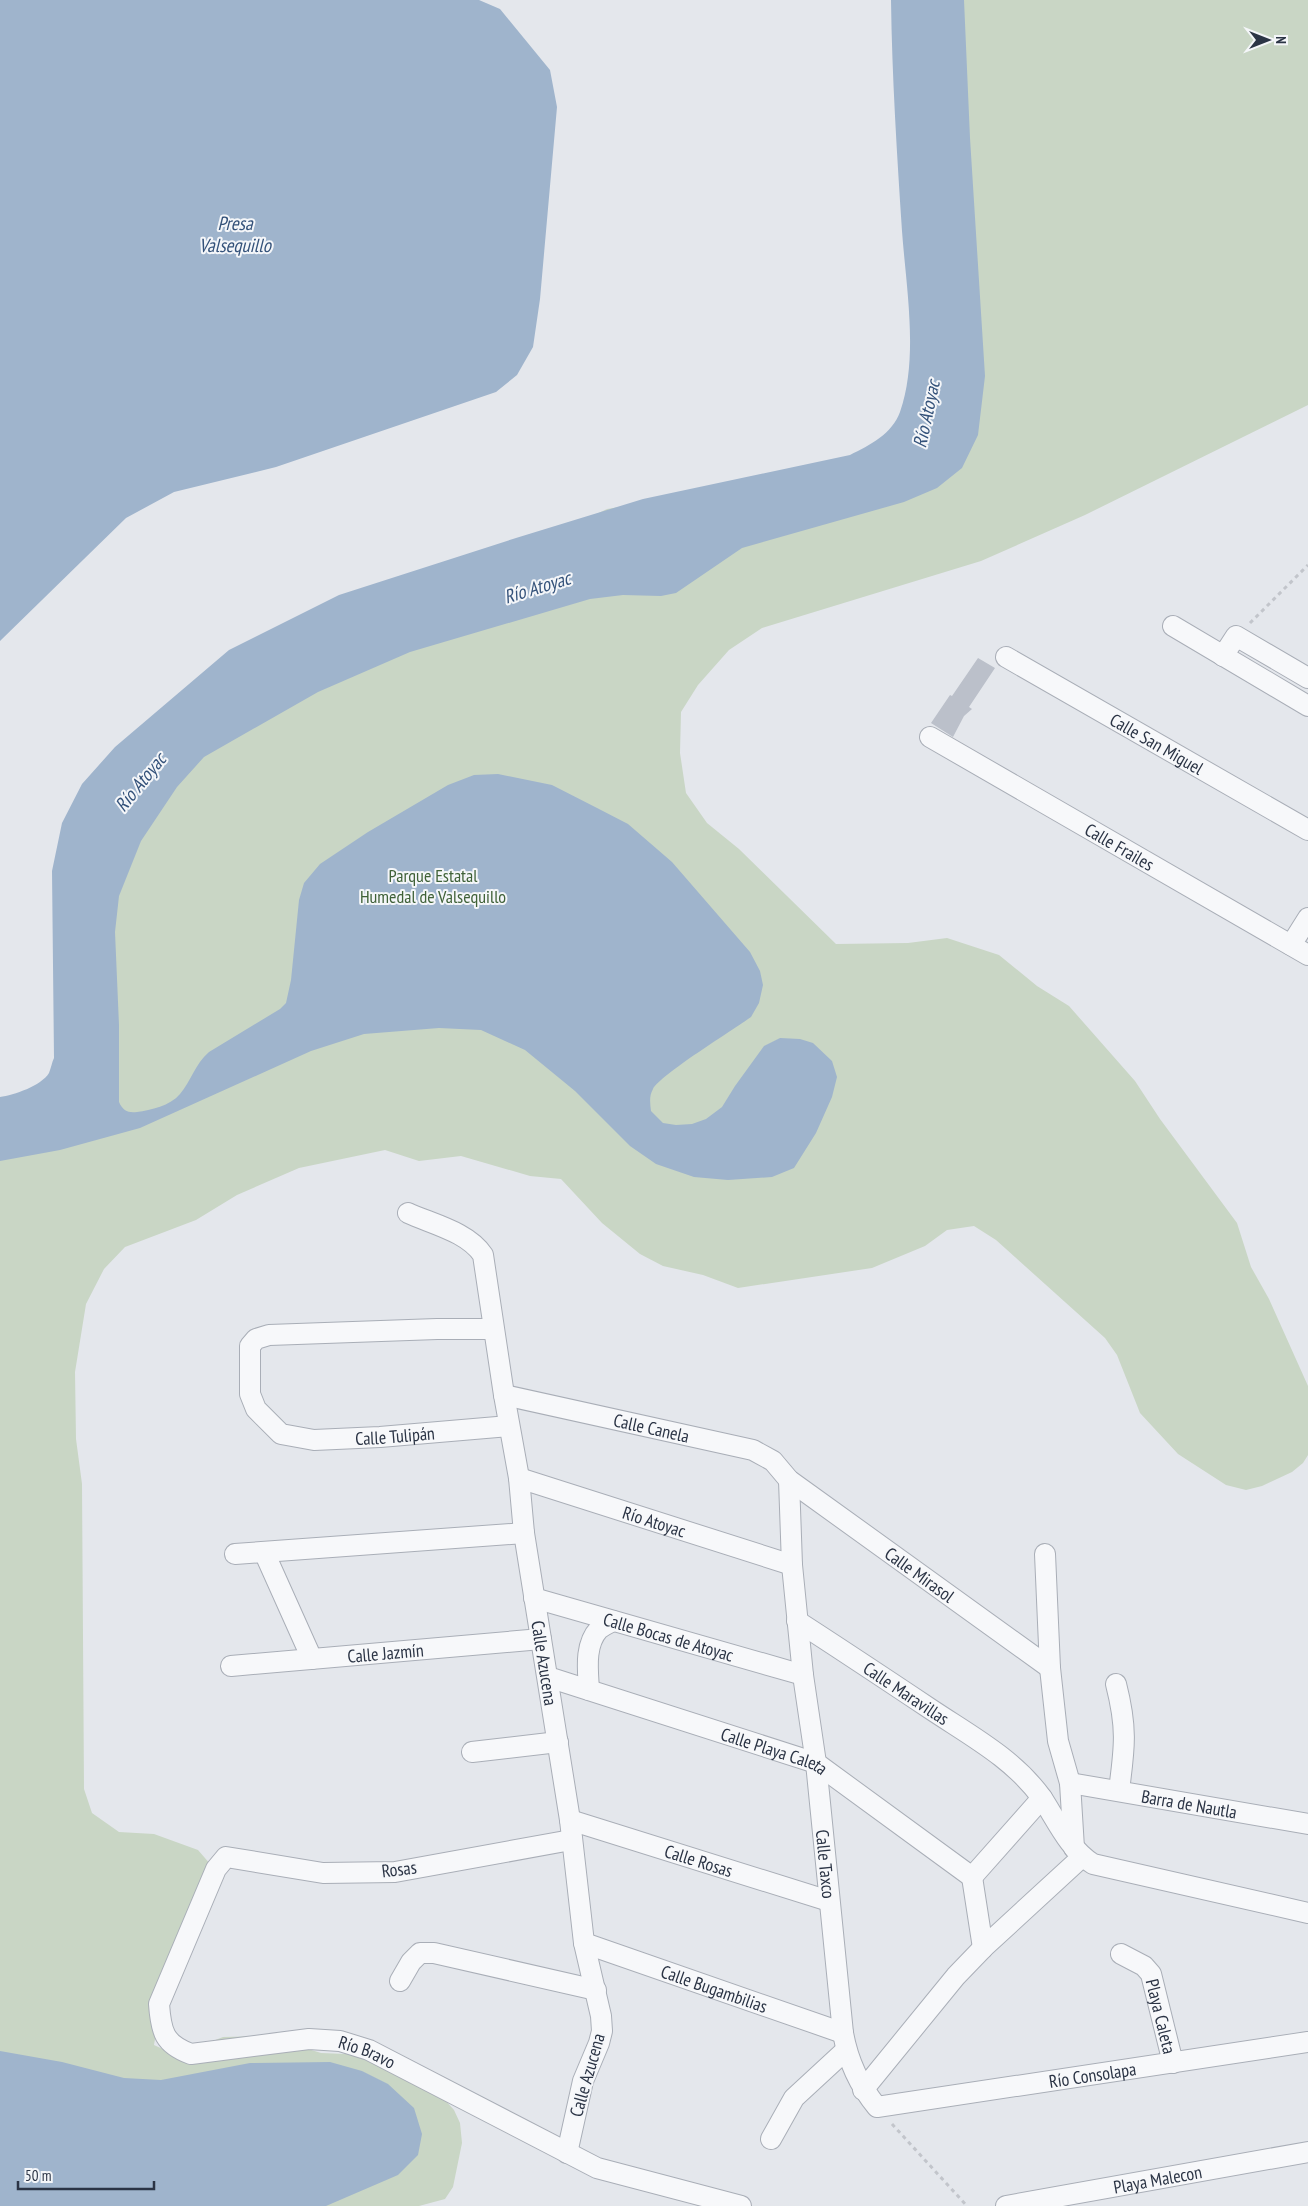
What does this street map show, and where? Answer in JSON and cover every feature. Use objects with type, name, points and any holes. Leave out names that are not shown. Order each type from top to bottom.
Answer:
[{"type":"street","points":[[1173,626],[1308,706]]},
{"type":"street","points":[[1223,656],[1236,636],[1308,678]]},
{"type":"street","name":"Calle San Miguel","points":[[1006,657],[1308,830]]},
{"type":"street","name":"Calle Frailes","points":[[930,738],[1300,950]]},
{"type":"street","points":[[1300,950],[1308,918]]},
{"type":"street","name":"Calle Azucena","points":[[408,1213],[468,1239],[477,1246],[483,1255],[493,1329],[519,1478],[524,1533],[540,1639],[548,1678],[570,1820],[584,1943],[596,1990],[602,2031],[583,2081],[567,2152]]},
{"type":"street","name":"Calle Tulipán","points":[[493,1329],[269,1335],[256,1339],[250,1346],[250,1394],[256,1410],[280,1434],[314,1440],[380,1437],[509,1426]]},
{"type":"street","name":"Calle Canela","points":[[504,1395],[753,1450],[773,1461],[789,1480]]},
{"type":"street","name":"Río Atoyac","points":[[519,1478],[792,1565]]},
{"type":"street","name":"Calle Taxco","points":[[789,1480],[792,1565],[803,1675],[816,1763],[845,2042],[863,2090],[877,2107]]},
{"type":"street","name":"Calle Mirasol","points":[[789,1480],[1050,1668]]},
{"type":"street","points":[[235,1554],[524,1533]]},
{"type":"street","points":[[264,1552],[312,1659]]},
{"type":"street","points":[[1044,1554],[1050,1668],[1058,1741],[1070,1783],[1078,1853],[1093,1864],[1308,1913]]},
{"type":"street","name":"Calle Bocas de Atoyac","points":[[534,1598],[803,1675]]},
{"type":"street","points":[[589,1690],[588,1658],[592,1640],[600,1629],[613,1620]]},
{"type":"street","name":"Calle Maravillas","points":[[798,1620],[980,1742],[1014,1767],[1030,1781],[1078,1853]]},
{"type":"street","name":"Calle Jazmín","points":[[231,1666],[540,1639]]},
{"type":"street","name":"Calle Playa Caleta","points":[[548,1678],[816,1763],[972,1877]]},
{"type":"street","points":[[1116,1684],[1123,1714],[1125,1745],[1119,1790]]},
{"type":"street","points":[[472,1752],[558,1742]]},
{"type":"street","name":"Barra de Nautla","points":[[1070,1783],[1308,1824]]},
{"type":"street","points":[[983,1948],[972,1877],[1042,1798]]},
{"type":"street","name":"Calle Rosas","points":[[570,1820],[829,1901]]},
{"type":"street","name":"Rosas","points":[[226,1857],[323,1873],[395,1872],[572,1840]]},
{"type":"street","points":[[863,2090],[956,1976],[1078,1853]]},
{"type":"street","name":"Río Bravo","points":[[226,1857],[216,1869],[159,2004],[160,2021],[165,2038],[178,2049],[191,2054],[309,2039],[340,2041],[369,2050],[597,2168],[741,2206]]},
{"type":"street","name":"Calle Bugambilias","points":[[584,1943],[845,2042]]},
{"type":"street","points":[[400,1981],[410,1962],[420,1953],[434,1953],[596,1990]]},
{"type":"street","name":"Playa Caleta","points":[[1121,1954],[1144,1966],[1151,1974],[1173,2064]]},
{"type":"street","points":[[771,2139],[794,2098],[845,2042]]},
{"type":"street","name":"Río Consolapa","points":[[877,2107],[1173,2064],[1308,2042]]},
{"type":"street","name":"Playa Malecon","points":[[1006,2206],[1308,2152]]},
{"type":"path","points":[[1236,636],[1308,565]]},
{"type":"path","points":[[877,2107],[967,2206]]},
{"type":"green space","name":"Parque Estatal Humedal de Valsequillo","points":[[894,0],[1308,0],[1308,405],[1085,515],[981,561],[762,628],[729,650],[698,685],[681,712],[680,753],[686,793],[707,823],[739,849],[836,944],[908,943],[947,938],[999,955],[1037,986],[1069,1006],[1135,1081],[1160,1119],[1237,1223],[1251,1267],[1269,1299],[1308,1386],[1308,1455],[1303,1463],[1292,1472],[1262,1486],[1246,1490],[1226,1485],[1178,1454],[1140,1413],[1117,1355],[1105,1338],[996,1240],[974,1226],[947,1230],[925,1246],[872,1268],[738,1288],[703,1275],[663,1266],[640,1254],[602,1223],[561,1179],[530,1176],[461,1156],[419,1161],[385,1150],[299,1168],[237,1195],[196,1220],[125,1247],[104,1269],[86,1304],[75,1372],[76,1439],[82,1484],[84,1789],[92,1813],[119,1832],[154,1834],[198,1850],[211,1865],[164,1985],[154,2045],[167,2051],[190,2050],[223,2037],[267,2036],[321,2053],[370,2055],[422,2074],[454,2110],[460,2123],[462,2143],[453,2187],[445,2199],[419,2206],[0,2206],[0,1107],[70,1084],[97,785],[389,614],[607,509],[892,462],[915,422]]},
{"type":"water","name":"Presa Valsequillo","points":[[0,0],[479,0],[500,9],[550,70],[557,107],[540,299],[533,347],[517,375],[496,392],[276,467],[174,492],[126,518],[0,641]]},
{"type":"water","points":[[891,0],[964,0],[970,138],[985,376],[978,435],[962,468],[937,488],[904,502],[742,548],[676,593],[661,596],[623,595],[590,599],[410,652],[318,692],[204,757],[177,787],[141,841],[119,896],[115,932],[119,1025],[119,1102],[126,1111],[137,1112],[160,1107],[171,1102],[184,1089],[200,1062],[209,1052],[280,1009],[286,1003],[291,980],[299,900],[304,883],[320,864],[368,832],[448,785],[474,775],[498,774],[552,785],[628,824],[672,862],[750,952],[760,971],[763,985],[759,1003],[751,1017],[682,1063],[658,1082],[651,1094],[651,1111],[663,1123],[676,1125],[692,1124],[706,1119],[722,1107],[764,1046],[780,1038],[800,1039],[813,1043],[832,1061],[837,1077],[832,1097],[816,1133],[794,1168],[772,1177],[728,1180],[694,1177],[656,1164],[630,1146],[575,1091],[525,1050],[481,1030],[439,1028],[364,1034],[311,1051],[140,1128],[60,1150],[0,1161],[0,1097],[20,1092],[40,1082],[49,1073],[54,1058],[52,871],[62,823],[82,784],[115,747],[229,650],[339,595],[643,499],[850,455],[880,438],[892,427],[900,412],[906,391],[909,369],[910,322],[902,231],[892,58]]},
{"type":"water","points":[[0,2051],[62,2062],[124,2078],[161,2080],[250,2063],[330,2062],[362,2071],[388,2084],[414,2108],[422,2134],[418,2155],[398,2175],[326,2206],[0,2206]]},
{"type":"building","points":[[978,658],[995,668],[969,707],[972,709],[964,716],[953,737],[931,723]]}]
